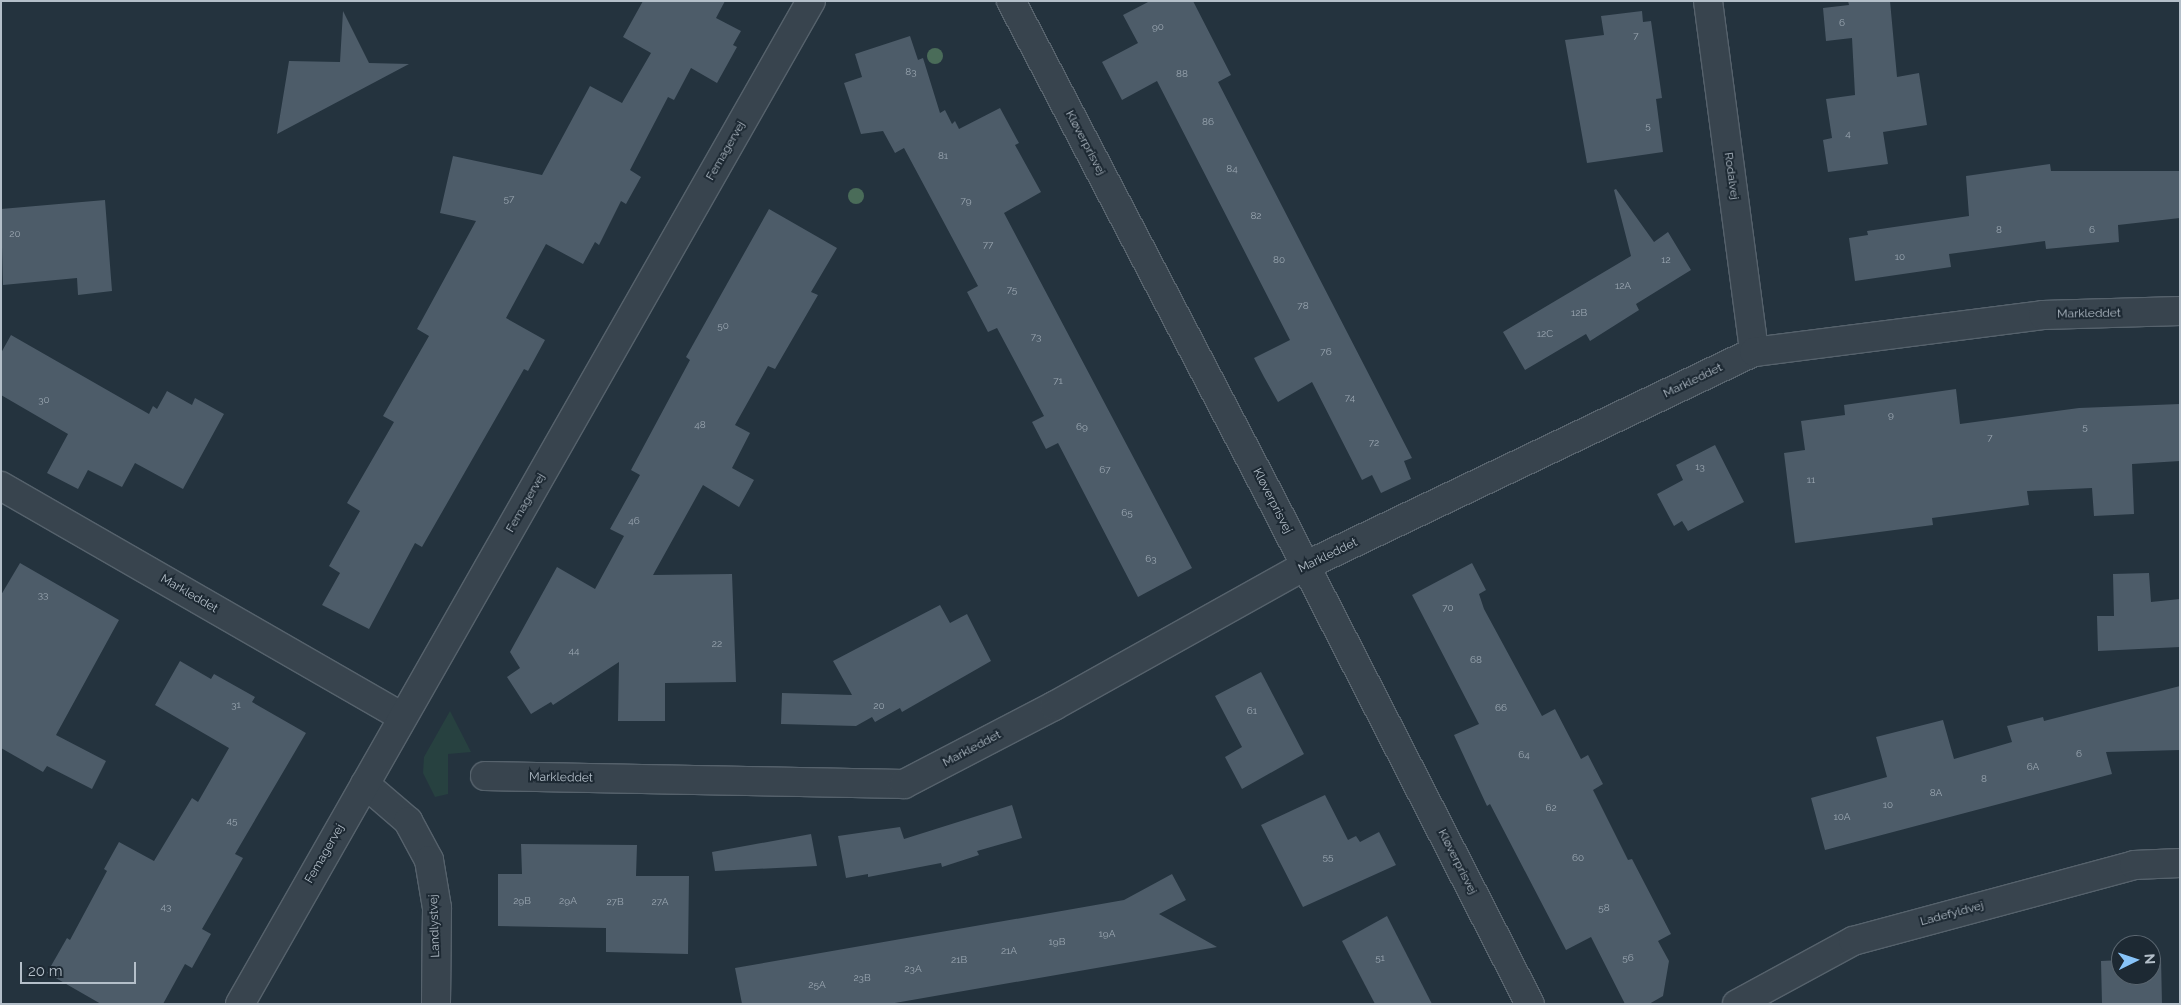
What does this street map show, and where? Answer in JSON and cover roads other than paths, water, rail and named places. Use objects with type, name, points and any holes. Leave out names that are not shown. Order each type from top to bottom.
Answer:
[{"type":"street","name":"Femagervej","points":[[240,1004],[811,1]]},
{"type":"street","name":"Kløverprisvej","points":[[1011,1],[1530,1004]]},
{"type":"street","name":"Rodalvej","points":[[1708,1],[1754,352]]},
{"type":"street","name":"Markleddet","points":[[485,776],[904,784],[1054,706],[1305,566],[1754,352],[2043,315],[2180,311]]},
{"type":"street","name":"Markleddet","points":[[1,486],[402,717]]},
{"type":"street","name":"Landlystvej","points":[[364,784],[408,821],[429,860],[437,908],[436,1004]]},
{"type":"street","name":"Ladefyldvej","points":[[1738,1004],[1853,941],[2134,865],[2180,863]]}]
